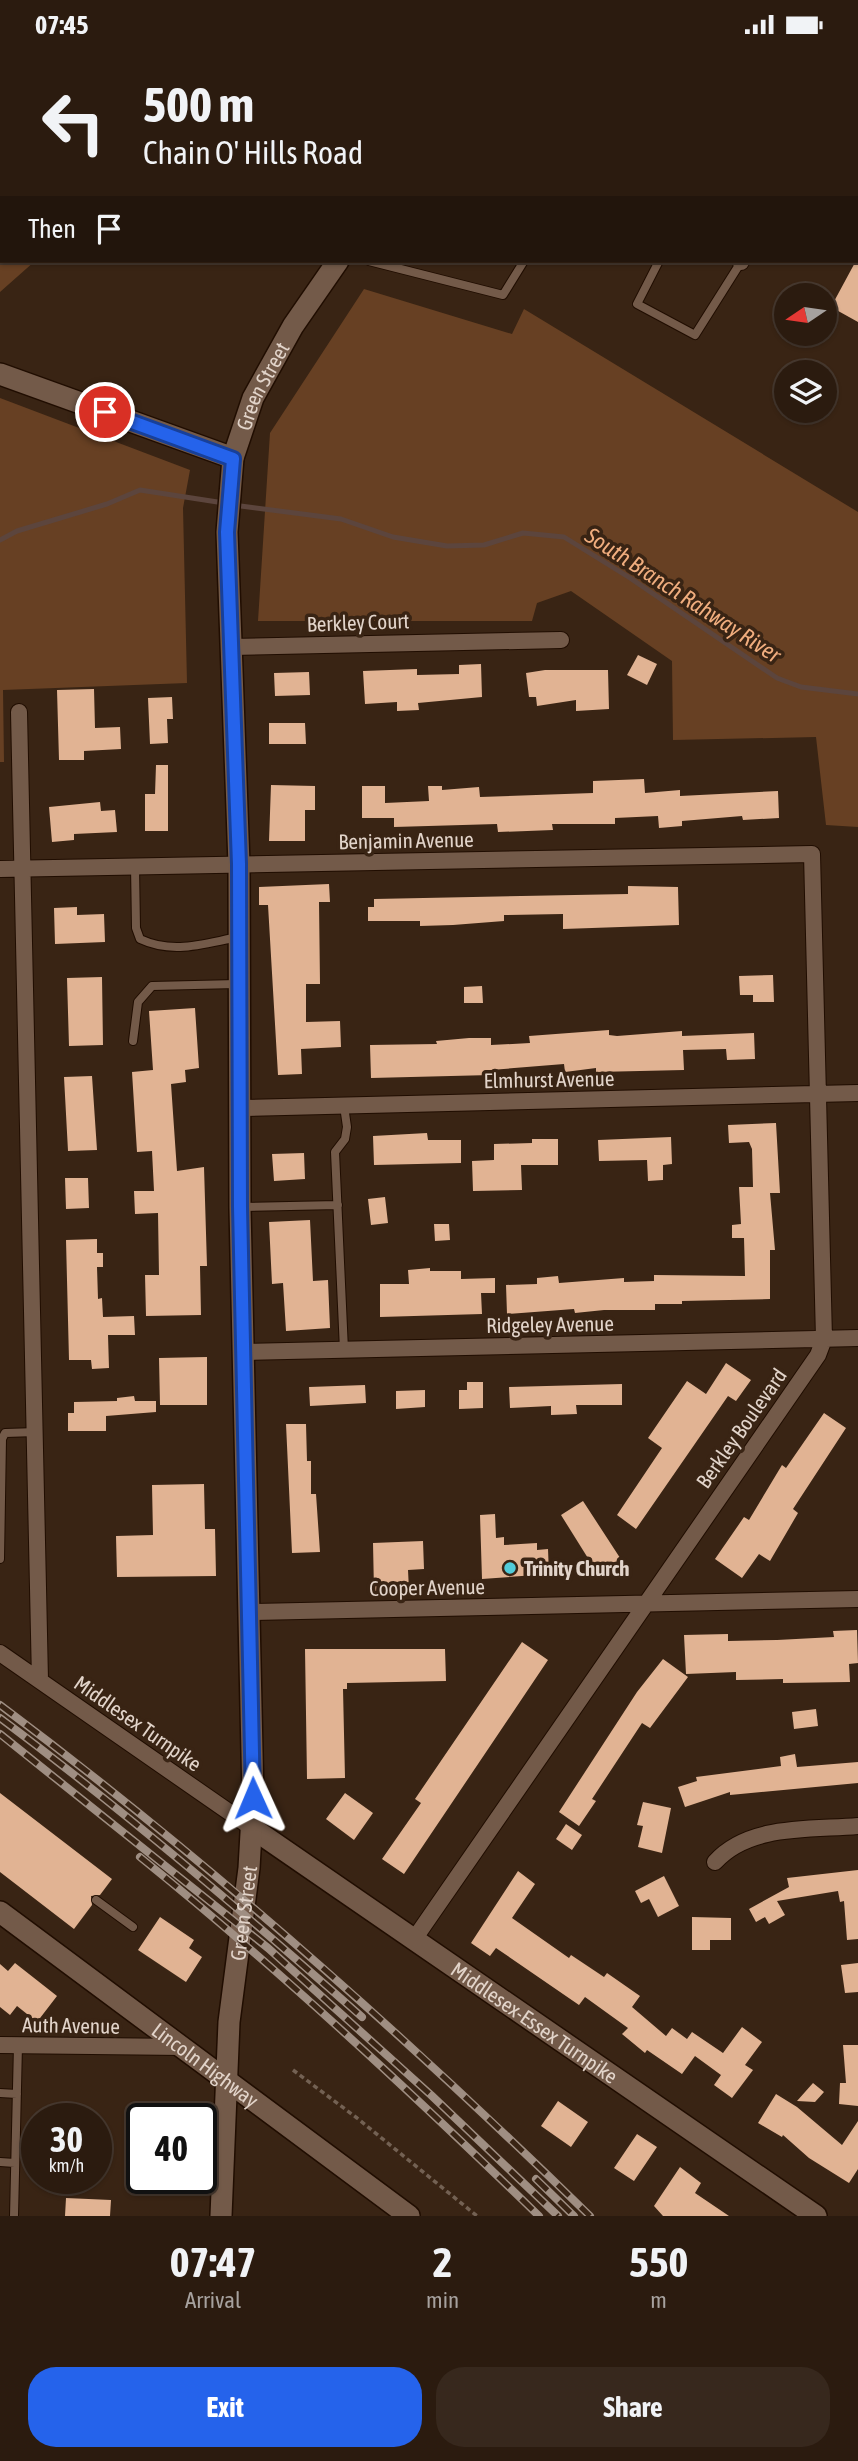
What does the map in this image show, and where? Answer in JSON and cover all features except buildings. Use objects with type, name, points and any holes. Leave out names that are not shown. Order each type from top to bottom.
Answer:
[{"type":"street","name":"Green Street","points":[[220,2216],[229,2022],[252,1828],[240,1207],[242,1108],[239,864],[227,532],[233,459],[253,398],[293,326],[337,263]]},
{"type":"street","points":[[0,374],[233,459]]},
{"type":"street","name":"Berkley Court","points":[[231,647],[486,639],[561,640]]},
{"type":"street","points":[[19,712],[37,1432],[40,1680]]},
{"type":"street","name":"Benjamin Avenue","points":[[0,869],[812,855]]},
{"type":"street","name":"Berkley Boulevard","points":[[415,1938],[644,1603],[818,1355],[824,1339],[812,855]]},
{"type":"street","name":"Elmhurst Avenue","points":[[242,1108],[858,1093]]},
{"type":"street","name":"Ridgeley Avenue","points":[[244,1352],[858,1338]]},
{"type":"street","name":"Cooper Avenue","points":[[249,1612],[858,1599]]},
{"type":"street","name":"Middlesex Turnpike","points":[[0,1653],[252,1828]]},
{"type":"street","points":[[715,1862],[734,1844],[760,1835],[858,1826]]},
{"type":"street","name":"Middlesex-Essex Turnpike","points":[[252,1828],[816,2216]]},
{"type":"street","name":"Lincoln Highway","points":[[0,1912],[410,2216]]},
{"type":"street","name":"Auth Avenue","points":[[0,2045],[183,2047]]},
{"type":"lane","points":[[377,263],[503,295],[523,263]]},
{"type":"lane","points":[[658,263],[637,304],[695,335],[739,263]]},
{"type":"lane","points":[[135,866],[136,928],[140,939],[166,948],[194,948],[240,937]]},
{"type":"lane","points":[[133,1041],[138,1002],[152,986],[240,984]]},
{"type":"lane","points":[[344,1104],[347,1127],[345,1139],[335,1152],[344,1350]]},
{"type":"lane","points":[[240,1207],[338,1205]]},
{"type":"lane","points":[[0,1559],[2,1439],[5,1433],[37,1432]]},
{"type":"lane","points":[[96,1900],[133,1927]]},
{"type":"lane","points":[[14,2216],[18,2045]]},
{"type":"lane","points":[[0,2093],[17,2094]]},
{"type":"lane","points":[[0,2162],[15,2163]]},
{"type":"path","points":[[293,2070],[376,2133],[477,2216]]},
{"type":"shaded area","points":[[0,263],[33,263],[0,292]]},
{"type":"shaded area","points":[[364,289],[512,334],[524,309],[858,512],[858,827],[826,825],[816,737],[673,740],[672,661],[571,591],[537,603],[532,621],[258,621],[270,433]]},
{"type":"shaded area","points":[[0,398],[190,470],[183,508],[187,683],[3,690],[4,762],[0,762]]},
{"type":"waterway","name":"South Branch Rahway River","points":[[0,540],[17,531],[107,504],[140,490],[224,503]]},
{"type":"waterway","name":"South Branch Rahway River","points":[[233,505],[341,519],[393,537],[447,546],[484,545],[523,533],[564,537],[630,578],[777,678],[801,687],[858,694]]},
{"type":"railway","points":[[0,1705],[154,1825],[303,1951],[448,2081],[590,2216]]},
{"type":"railway","points":[[0,1718],[184,1864],[362,2017]]},
{"type":"railway","points":[[0,1734],[268,1948],[431,2095],[558,2216]]},
{"type":"railway","points":[[140,1857],[344,2032],[539,2216]]},
{"type":"railway","points":[[536,2179],[574,2216]]},
{"type":"place","name":"Trinity Church","points":[[510,1568]]},
{"type":"route","points":[[105,412],[233,459],[227,532],[239,864],[242,1108],[240,1207],[253,1798]]}]
